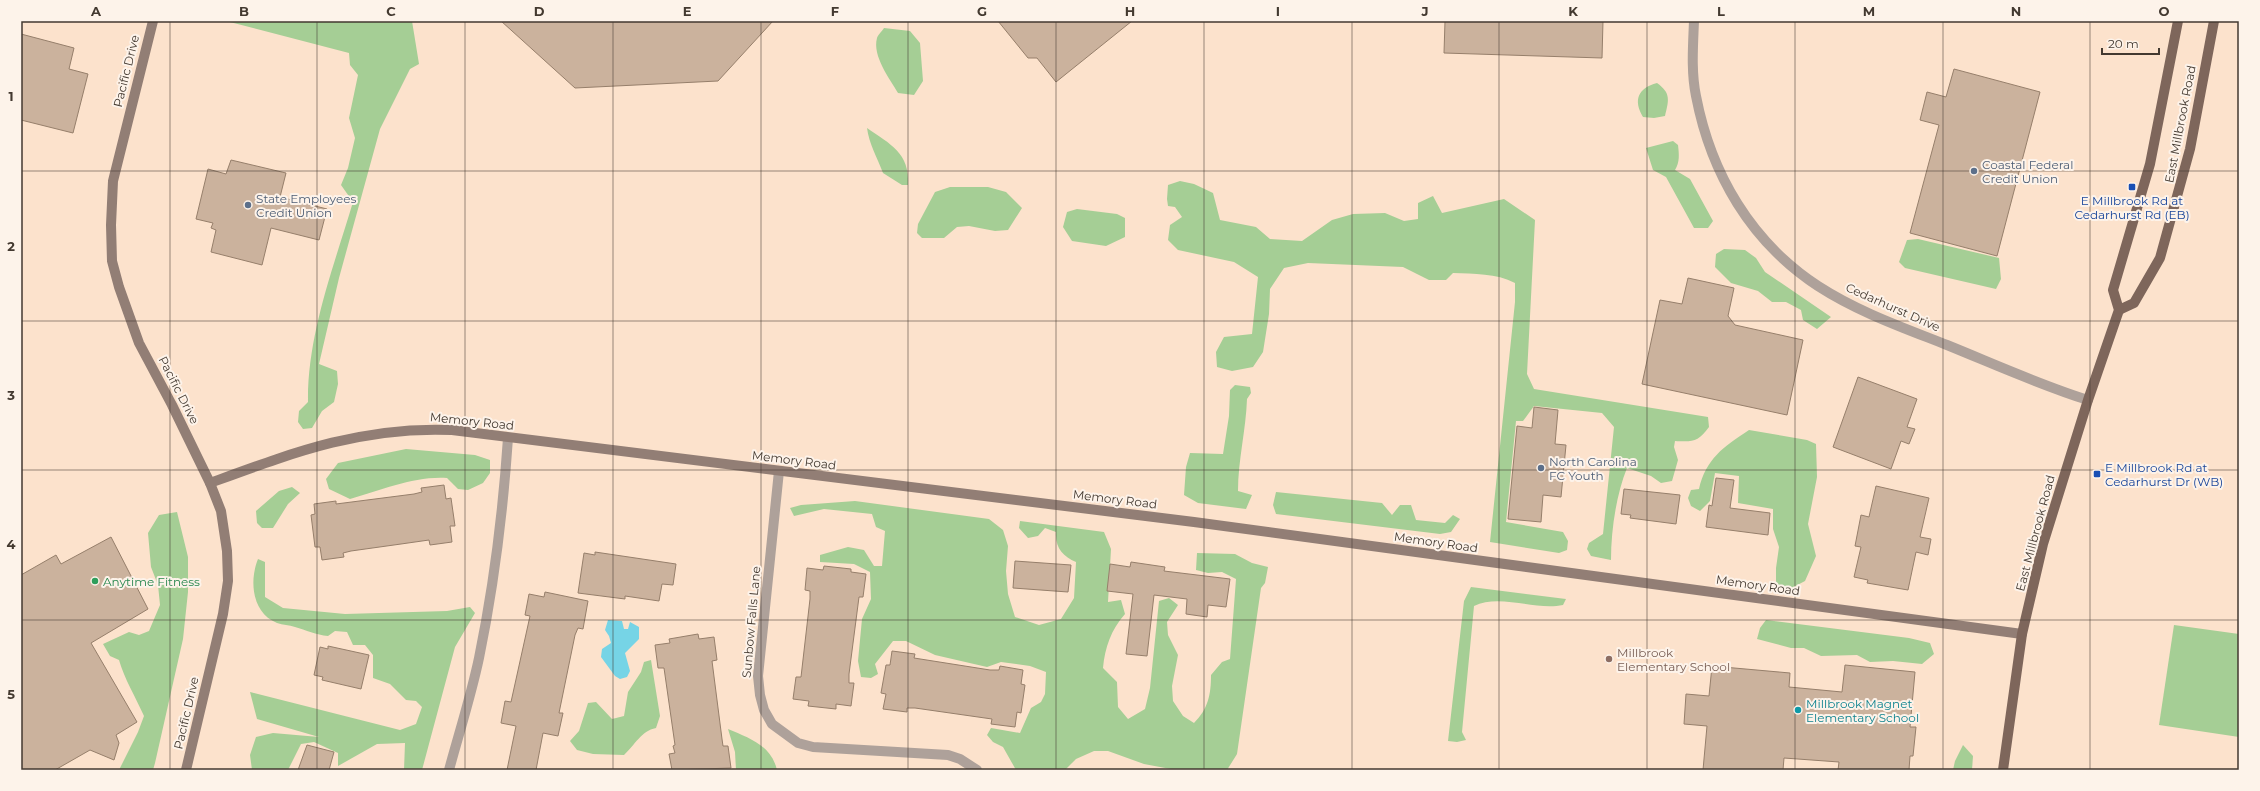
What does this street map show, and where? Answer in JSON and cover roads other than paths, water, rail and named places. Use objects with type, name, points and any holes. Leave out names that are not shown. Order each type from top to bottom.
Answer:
[{"type":"main road","name":"East Millbrook Road","points":[[2003,770],[2022,634],[2043,544],[2088,400],[2119,310],[2114,290],[2150,164],[2178,21]]},
{"type":"main road","name":"East Millbrook Road","points":[[2119,310],[2134,303],[2160,258],[2190,149],[2214,21]]},
{"type":"street","name":"Pacific Drive","points":[[153,21],[113,181],[111,225],[112,262],[119,287],[139,343],[172,405],[210,483],[221,511],[227,550],[228,581],[207,690],[186,770]]},
{"type":"street","name":"Cedarhurst Drive","points":[[1694,21],[1692,53],[1696,95],[1707,140],[1719,172],[1738,206],[1767,243],[1792,268],[1819,286],[1858,308],[2088,400]]},
{"type":"street","name":"Memory Road","points":[[210,483],[303,450],[348,438],[417,429],[452,430],[1201,523],[2022,634]]},
{"type":"street","points":[[449,770],[478,660],[486,621],[505,486],[508,438]]},
{"type":"street","name":"Sunbow Falls Lane","points":[[778,471],[758,676],[764,710],[772,724],[798,743],[813,747],[948,755],[966,762],[977,770]]},
{"type":"water","points":[[608,620],[622,621],[624,629],[628,629],[630,622],[639,627],[639,639],[625,653],[630,671],[627,677],[620,679],[615,676],[601,657],[602,649],[611,643],[605,630]]},
{"type":"place","name":"Coastal Federal Credit Union","points":[[1974,171]]},
{"type":"place","name":"E Millbrook Rd at Cedarhurst Rd (EB)","points":[[2132,187]]},
{"type":"place","name":"State Employees Credit Union","points":[[248,205]]},
{"type":"place","name":"North Carolina FC Youth","points":[[1541,468]]},
{"type":"place","name":"E Millbrook Rd at Cedarhurst Dr (WB)","points":[[2097,474]]},
{"type":"place","name":"Anytime Fitness","points":[[95,581]]},
{"type":"place","name":"Millbrook Elementary School","points":[[1609,659]]},
{"type":"place","name":"Millbrook Magnet Elementary School","points":[[1798,710]]}]
